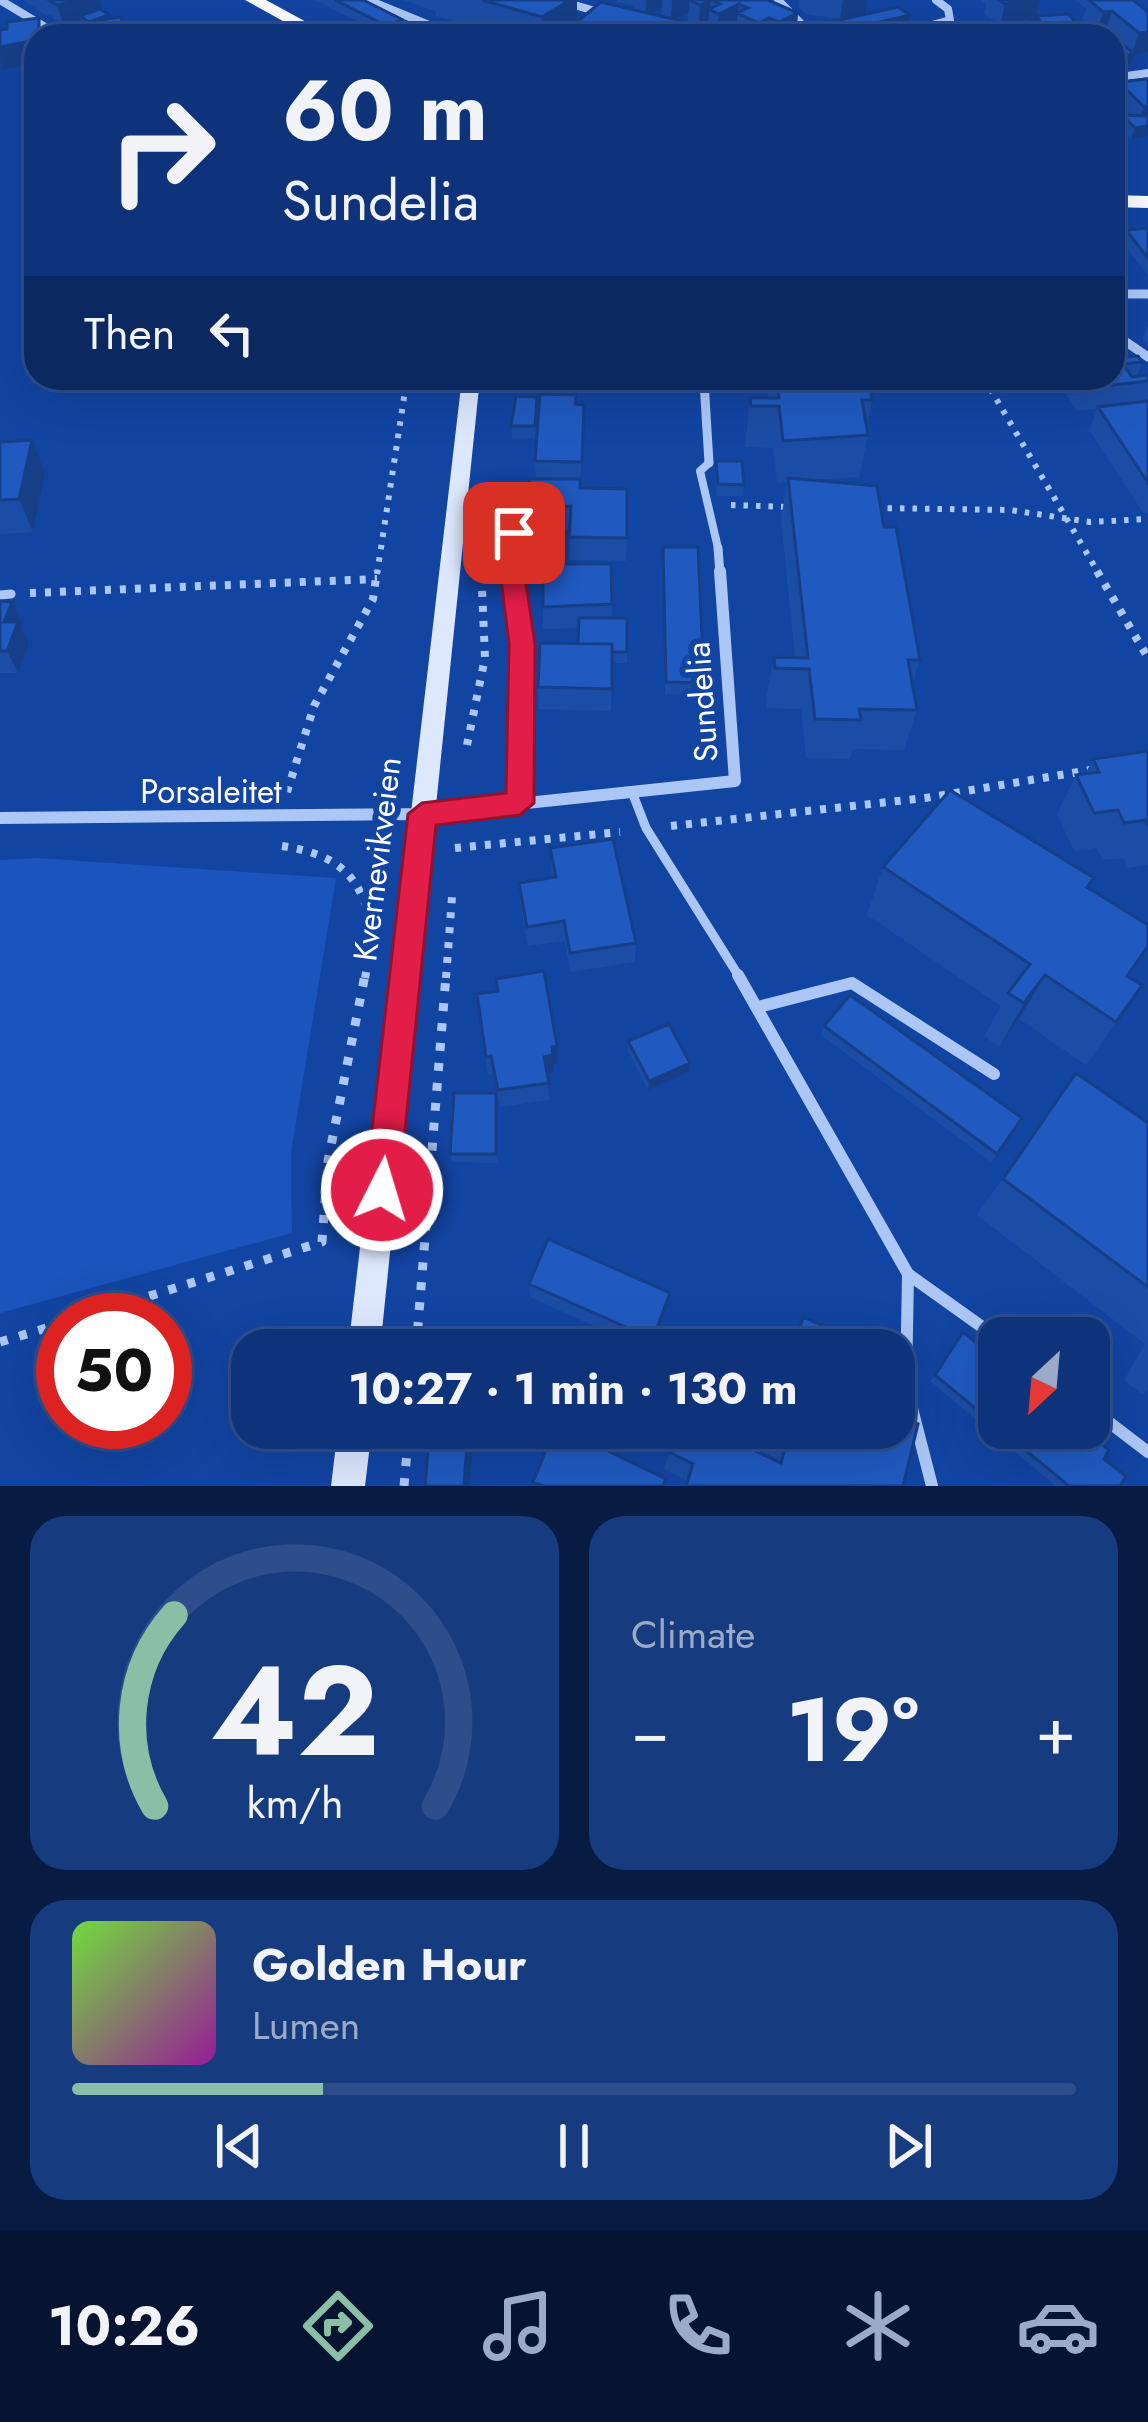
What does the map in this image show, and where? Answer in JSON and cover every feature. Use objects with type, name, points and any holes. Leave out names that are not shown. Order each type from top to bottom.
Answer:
[{"type":"main road","points":[[253,0],[300,24]]},
{"type":"main road","name":"Kvernevikveien","points":[[366,1329],[422,814],[476,390]]},
{"type":"main road","points":[[348,1486],[352,1449]]},
{"type":"street","points":[[0,0],[40,24]]},
{"type":"street","points":[[368,0],[427,24]]},
{"type":"street","points":[[557,0],[606,14]]},
{"type":"street","points":[[778,0],[801,24]]},
{"type":"street","points":[[936,0],[948,9],[950,20],[936,24]]},
{"type":"street","name":"Sundelia","points":[[705,390],[709,463]]},
{"type":"street","name":"Sundelia","points":[[422,814],[735,781],[718,548]]},
{"type":"street","name":"Porsaleitet","points":[[0,818],[422,814]]},
{"type":"lane","name":"Sundelia","points":[[709,463],[700,471],[718,548]]},
{"type":"lane","points":[[517,502],[511,563],[522,644],[520,803]]},
{"type":"lane","points":[[632,792],[646,829],[758,1007],[908,1274],[978,1324]]},
{"type":"lane","points":[[758,1007],[852,983],[994,1074]]},
{"type":"lane","points":[[908,1274],[906,1385],[932,1486]]},
{"type":"lane","points":[[1110,1423],[1148,1452]]},
{"type":"path","points":[[285,797],[314,706],[373,599],[405,390]]},
{"type":"path","points":[[991,390],[1148,658]]},
{"type":"path","points":[[704,503],[802,507]]},
{"type":"path","points":[[863,508],[1010,510],[1066,520],[1148,519]]},
{"type":"path","points":[[6,594],[377,579]]},
{"type":"path","points":[[454,869],[465,755],[485,658],[482,580]]},
{"type":"path","points":[[455,848],[925,798],[1101,768]]},
{"type":"path","points":[[925,798],[932,809]]},
{"type":"path","points":[[159,1293],[322,1242],[328,1161],[374,937],[363,885],[347,864],[316,849],[282,846]]},
{"type":"path","points":[[418,1329],[452,890]]},
{"type":"path","points":[[0,1342],[36,1331]]},
{"type":"path","points":[[404,1486],[407,1449]]},
{"type":"shaded area","points":[[37,858],[336,878],[291,1153],[292,1233],[73,1293],[36,1293],[36,1303],[0,1313],[0,860]]},
{"type":"building","points":[[335,0],[363,0],[401,19],[383,24]]},
{"type":"building","points":[[482,0],[570,0],[542,17]]},
{"type":"building","points":[[711,0],[768,0],[798,13],[779,22],[769,18],[759,23],[737,13],[748,8],[739,4],[719,14],[709,9],[720,4]]},
{"type":"building","points":[[1089,0],[1133,0],[1148,12],[1148,32],[1139,33]]},
{"type":"building","points":[[601,2],[694,24],[574,24]]},
{"type":"building","points":[[898,7],[910,15],[872,24],[835,21]]},
{"type":"building","points":[[100,9],[109,15],[89,22],[80,16]]},
{"type":"building","points":[[1069,14],[1076,24],[1031,24],[1029,20],[1039,20],[1036,16]]},
{"type":"building","points":[[121,17],[123,24],[79,24]]},
{"type":"building","points":[[39,18],[39,24],[24,24],[24,42],[0,47],[0,30],[7,29],[7,22]]},
{"type":"building","points":[[1148,79],[1148,106],[1125,88],[1125,81]]},
{"type":"building","points":[[1125,115],[1148,116],[1148,126],[1135,128]]},
{"type":"building","points":[[1148,228],[1148,258],[1126,230]]},
{"type":"building","points":[[1138,356],[1142,362],[1125,364],[1125,357]]},
{"type":"building","points":[[1125,367],[1132,377],[1148,375],[1148,381],[1125,384]]},
{"type":"building","points":[[778,390],[870,390],[872,400],[862,400],[868,435],[783,441],[779,406],[751,406],[750,398],[779,398]]},
{"type":"building","points":[[540,394],[576,395],[575,404],[584,405],[582,462],[535,461]]},
{"type":"building","points":[[516,396],[537,397],[535,426],[511,426]]},
{"type":"building","points":[[1148,401],[1148,483],[1098,407]]},
{"type":"building","points":[[32,440],[19,499],[0,500],[0,442]]},
{"type":"building","points":[[716,461],[742,461],[744,485],[718,484]]},
{"type":"building","points":[[788,478],[877,486],[884,527],[896,527],[920,660],[908,660],[917,710],[859,709],[861,720],[815,719],[809,669],[775,668],[774,657],[808,658]]},
{"type":"building","points":[[529,479],[580,479],[580,488],[627,489],[627,538],[569,537],[571,506],[533,509]]},
{"type":"building","points":[[663,547],[698,547],[704,683],[666,682]]},
{"type":"building","points":[[543,564],[611,564],[612,604],[543,607]]},
{"type":"building","points":[[0,601],[12,602],[4,622],[18,622],[7,651],[0,651]]},
{"type":"building","points":[[579,618],[627,618],[627,652],[612,652],[612,644],[578,644]]},
{"type":"building","points":[[540,643],[612,644],[612,689],[538,687]]},
{"type":"building","points":[[1148,751],[1148,826],[1145,820],[1124,823],[1118,810],[1094,813],[1076,775],[1099,772],[1093,759]]},
{"type":"building","points":[[950,790],[1094,878],[1087,887],[1148,925],[1148,946],[1127,976],[1142,985],[1116,1022],[1045,975],[1024,1003],[1008,993],[1030,964],[883,867]]},
{"type":"building","points":[[613,839],[636,943],[570,953],[564,921],[527,927],[519,883],[556,877],[550,848]]},
{"type":"building","points":[[544,971],[557,1046],[552,1047],[553,1055],[544,1057],[549,1083],[498,1090],[491,1056],[486,1057],[477,994],[498,991],[496,979]]},
{"type":"building","points":[[850,995],[1022,1118],[997,1154],[824,1026]]},
{"type":"building","points":[[669,1024],[690,1063],[649,1081],[628,1041]]},
{"type":"building","points":[[1076,1073],[1148,1123],[1148,1287],[1003,1179]]},
{"type":"building","points":[[454,1093],[496,1093],[496,1154],[450,1154]]},
{"type":"building","points":[[548,1239],[670,1293],[657,1329],[630,1329],[529,1284]]},
{"type":"building","points":[[803,1317],[832,1329],[799,1329]]},
{"type":"building","points":[[963,1332],[978,1344],[978,1411],[935,1375]]},
{"type":"building","points":[[428,1449],[467,1449],[464,1486],[425,1486]]},
{"type":"building","points":[[546,1449],[604,1449],[666,1479],[663,1486],[543,1486],[533,1482]]},
{"type":"building","points":[[751,1449],[781,1463],[785,1449],[912,1449],[903,1486],[686,1486],[693,1464],[669,1452]]},
{"type":"building","points":[[1024,1449],[1108,1449],[1104,1459],[1126,1476],[1120,1486],[1069,1486]]},
{"type":"route","points":[[382,1190],[405,938],[422,814],[520,803],[522,644],[519,595],[511,563],[514,533]]}]
